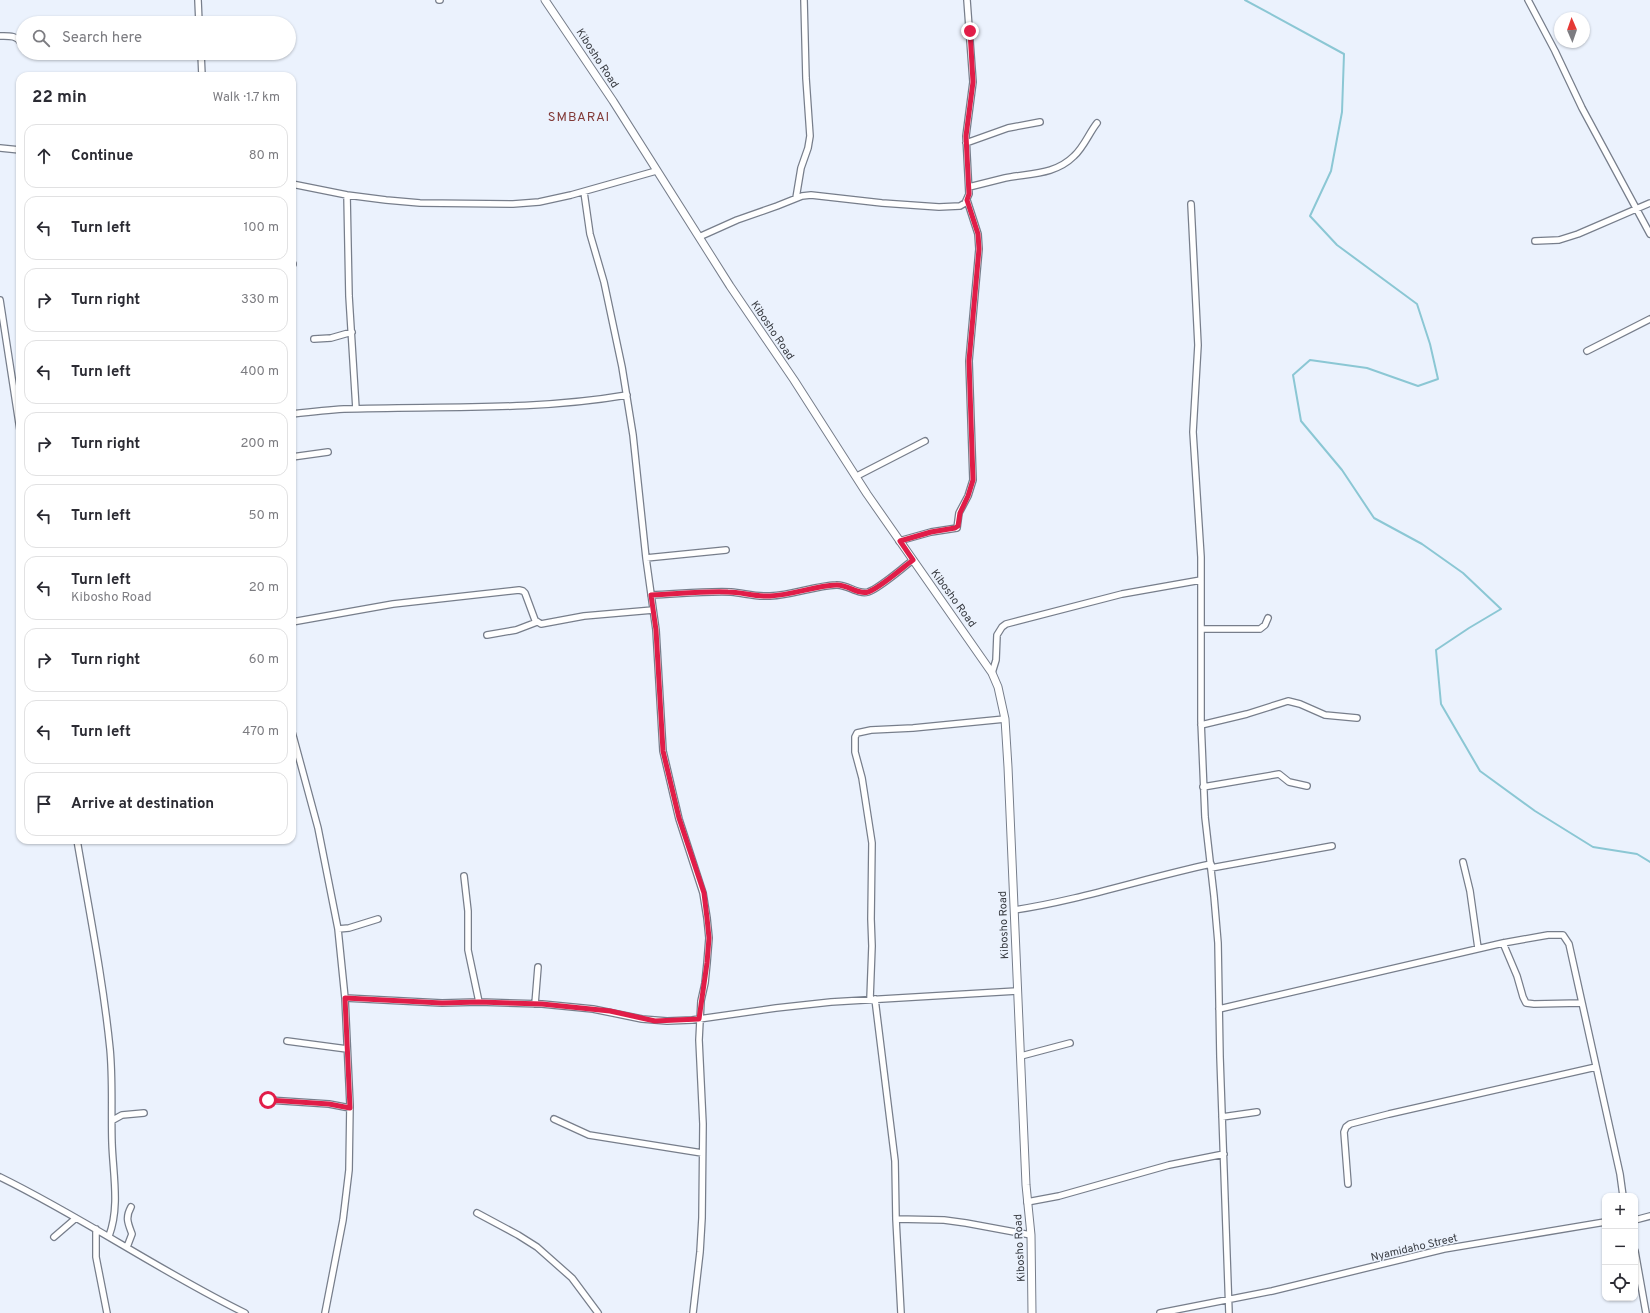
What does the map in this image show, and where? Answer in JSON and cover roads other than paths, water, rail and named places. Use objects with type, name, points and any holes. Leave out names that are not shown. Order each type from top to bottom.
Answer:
[{"type":"street","points":[[198,0],[199,16]]},
{"type":"street","name":"Kibosho Road","points":[[545,0],[699,237],[900,541],[970,638],[992,673],[998,687],[1005,719],[1027,1202],[1031,1235],[1032,1313]]},
{"type":"street","points":[[796,198],[801,168],[808,148],[810,136],[806,78],[804,0]]},
{"type":"street","points":[[699,237],[737,220],[796,198],[811,195],[882,203],[939,207],[960,206],[967,200],[969,194],[966,143],[967,123],[971,106],[973,82],[967,0]]},
{"type":"street","points":[[1528,0],[1555,50],[1582,108],[1650,234]]},
{"type":"street","points":[[0,36],[16,38]]},
{"type":"street","points":[[201,60],[202,72]]},
{"type":"street","points":[[966,143],[1008,128],[1040,122]]},
{"type":"street","points":[[969,187],[1005,178],[1053,170],[1065,164],[1075,155],[1097,123]]},
{"type":"street","points":[[0,148],[16,150]]},
{"type":"street","points":[[296,185],[347,195],[420,203],[491,205],[539,202],[584,192],[656,170]]},
{"type":"street","points":[[584,192],[590,234],[604,282],[622,367],[634,435],[646,558],[656,630],[663,751],[679,818],[704,893],[709,938],[699,1019],[703,1124],[700,1252],[692,1313]]},
{"type":"street","points":[[347,195],[349,296],[356,409]]},
{"type":"street","points":[[900,541],[931,532],[957,528],[960,513],[968,496],[973,480],[969,361],[979,249],[978,234],[967,200]]},
{"type":"street","points":[[1535,241],[1559,240],[1573,236],[1650,203]]},
{"type":"street","points":[[1191,204],[1198,345],[1193,432],[1200,523],[1202,629],[1201,725],[1203,787],[1218,943],[1229,1313]]},
{"type":"street","points":[[0,300],[16,404]]},
{"type":"street","points":[[1587,351],[1650,319]]},
{"type":"street","points":[[314,338],[331,338],[352,332]]},
{"type":"street","points":[[296,414],[356,409],[502,406],[593,400],[627,395]]},
{"type":"street","points":[[857,476],[924,441]]},
{"type":"street","points":[[296,456],[328,452]]},
{"type":"street","points":[[646,558],[726,550]]},
{"type":"street","points":[[651,595],[704,591],[732,592],[754,596],[770,596],[837,585],[848,586],[860,592],[867,592],[877,588],[913,560]]},
{"type":"street","points":[[992,673],[996,660],[997,635],[1006,624],[1122,594],[1201,580]]},
{"type":"street","points":[[296,621],[393,604],[519,590],[525,593],[532,614],[537,622]]},
{"type":"street","points":[[487,635],[516,630],[537,622],[546,624],[584,616],[653,610]]},
{"type":"street","points":[[1202,629],[1260,629],[1265,625],[1268,618]]},
{"type":"street","points":[[1201,725],[1247,714],[1288,701],[1300,704],[1325,715],[1357,718]]},
{"type":"street","points":[[901,1313],[896,1219],[895,1161],[872,999],[872,844],[862,778],[855,752],[855,737],[857,733],[871,730],[913,728],[1005,719]]},
{"type":"street","points":[[296,747],[318,828],[338,929],[345,998],[348,1049],[350,1108],[349,1170],[335,1267],[325,1313]]},
{"type":"street","points":[[1203,787],[1279,774],[1288,782],[1307,786]]},
{"type":"street","points":[[79,844],[98,958],[110,1049],[115,1202],[113,1225],[109,1236]]},
{"type":"street","points":[[1014,910],[1071,900],[1156,877],[1211,866],[1332,846]]},
{"type":"street","points":[[1463,862],[1470,891],[1478,948]]},
{"type":"street","points":[[464,876],[468,911],[468,950],[479,1002]]},
{"type":"street","points":[[338,929],[349,928],[378,919]]},
{"type":"street","points":[[1219,1010],[1478,948],[1548,935],[1563,935],[1569,944],[1620,1174],[1623,1193]]},
{"type":"street","points":[[1503,943],[1517,976],[1526,1003],[1581,1003]]},
{"type":"street","points":[[536,1004],[538,967]]},
{"type":"street","points":[[345,998],[442,1003],[479,1002],[536,1004],[593,1009],[655,1021],[699,1019],[776,1008],[872,999],[1017,991]]},
{"type":"street","points":[[287,1041],[348,1049]]},
{"type":"street","points":[[1021,1056],[1070,1042]]},
{"type":"street","points":[[1348,1184],[1344,1132],[1346,1127],[1350,1124],[1596,1066]]},
{"type":"street","points":[[268,1100],[329,1104],[350,1108]]},
{"type":"street","points":[[1222,1117],[1257,1112]]},
{"type":"street","points":[[113,1120],[122,1115],[144,1113]]},
{"type":"street","points":[[554,1119],[589,1135],[702,1153]]},
{"type":"street","points":[[1027,1202],[1059,1196],[1169,1165],[1224,1154]]},
{"type":"street","points":[[0,1177],[109,1236],[190,1285],[246,1313]]},
{"type":"street","points":[[127,1247],[132,1234],[127,1215],[131,1207]]},
{"type":"street","points":[[477,1213],[537,1247],[572,1278],[598,1313]]},
{"type":"street","points":[[1638,1219],[1650,1216]]},
{"type":"street","points":[[54,1237],[76,1218]]},
{"type":"street","points":[[896,1219],[944,1220],[1031,1235]]},
{"type":"street","name":"Nyamidaho Street","points":[[1160,1313],[1278,1290],[1444,1249],[1602,1223]]},
{"type":"street","points":[[96,1229],[96,1257],[107,1313]]},
{"type":"street","points":[[1637,1265],[1646,1313]]},
{"type":"waterway","points":[[1245,0],[1344,54],[1342,112],[1331,171],[1310,216],[1337,245],[1417,304],[1430,344],[1438,379],[1418,386],[1367,368],[1310,360],[1293,375],[1301,421],[1342,470],[1374,518],[1422,544],[1463,573],[1501,609],[1436,650],[1441,704],[1480,771],[1535,811],[1593,847],[1637,854],[1650,862]]},
{"type":"district","name":"SMBARAI","points":[[579,116]]}]
